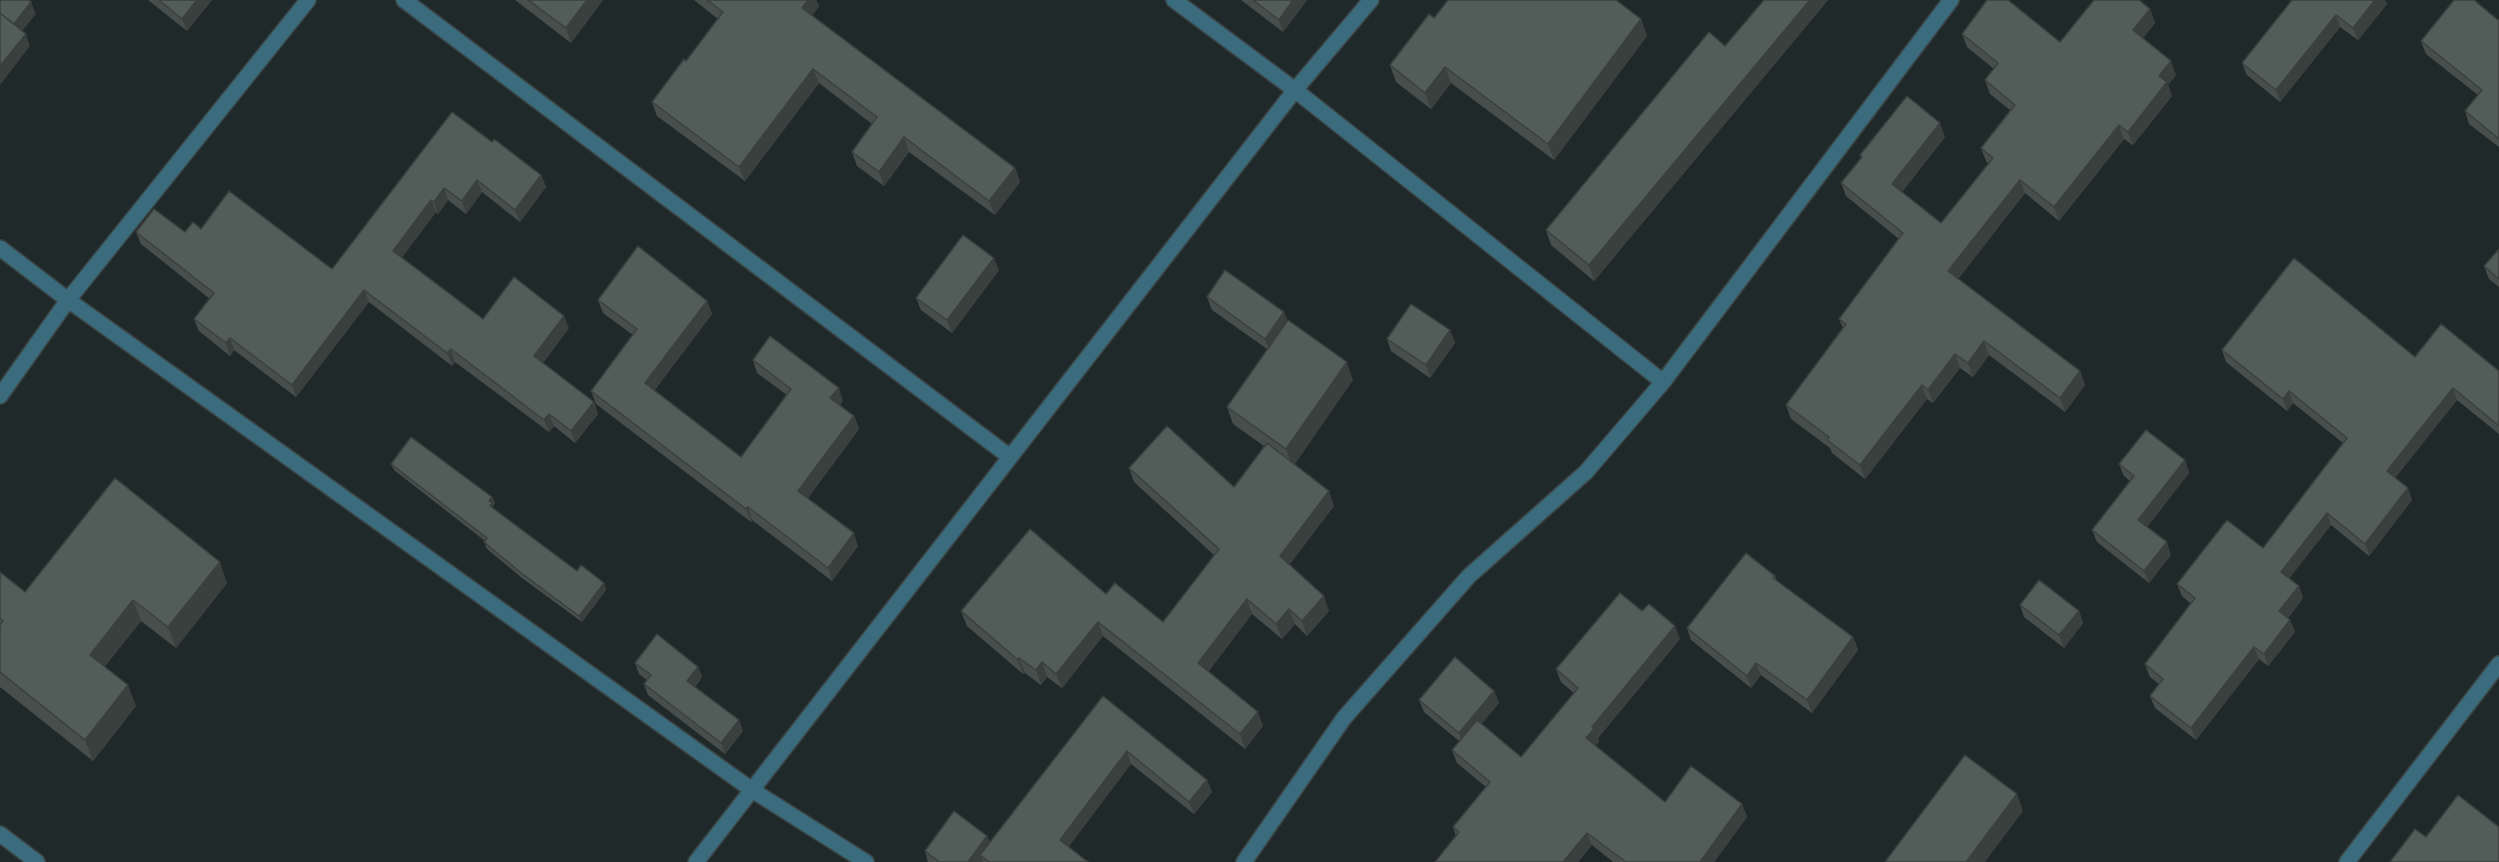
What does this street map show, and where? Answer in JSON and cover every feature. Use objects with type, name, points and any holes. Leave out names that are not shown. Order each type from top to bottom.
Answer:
[{"type":"street","points":[[0,396],[68,300],[308,0]]},
{"type":"street","points":[[404,0],[1010,457]]},
{"type":"street","points":[[1174,0],[1295,90],[1663,382]]},
{"type":"street","points":[[696,862],[1295,90],[1371,0]]},
{"type":"street","points":[[1244,862],[1344,718],[1469,576],[1586,472],[1663,382],[1951,0]]},
{"type":"street","points":[[0,248],[68,300],[752,790],[866,862]]},
{"type":"street","points":[[2347,862],[2499,664]]},
{"type":"street","points":[[0,834],[37,862]]},
{"type":"building","points":[[0,0],[29,0],[31,2],[14,24],[0,13]]},
{"type":"building","points":[[159,0],[197,0],[182,19]]},
{"type":"building","points":[[528,0],[587,0],[566,28]]},
{"type":"building","points":[[707,0],[808,0],[802,8],[1015,168],[989,201],[904,137],[879,172],[852,152],[877,117],[813,69],[739,167],[652,102],[723,12]]},
{"type":"building","points":[[1253,0],[1293,0],[1279,20]]},
{"type":"building","points":[[1448,0],[1616,0],[1641,19],[1548,144],[1445,67],[1425,93],[1390,65],[1429,14],[1434,18]]},
{"type":"building","points":[[1764,0],[1810,0],[1589,265],[1546,230],[1709,32],[1725,46]]},
{"type":"building","points":[[1987,0],[2008,0],[2060,42],[2094,0],[2139,0],[2150,9],[2133,30],[2171,61],[2159,76],[2167,82],[2128,132],[2119,125],[2054,207],[2020,180],[1948,271],[2080,371],[2060,398],[1984,341],[1968,363],[1955,354],[1928,390],[1922,385],[1860,465],[1827,440],[1829,437],[1786,405],[1846,324],[1839,319],[1903,233],[1841,183],[1907,96],[1940,123],[1892,184],[1941,223],[1993,158],[1981,148],[2015,105],[1985,80],[1998,63],[1962,34]]},
{"type":"building","points":[[2292,0],[2375,0],[2353,28],[2336,15],[2276,90],[2242,63]]},
{"type":"building","points":[[2454,0],[2474,0],[2499,20],[2499,139],[2465,111],[2482,90],[2421,41]]},
{"type":"building","points":[[0,13],[26,34],[0,66]]},
{"type":"building","points":[[452,112],[492,142],[494,139],[541,175],[515,210],[477,180],[462,201],[444,188],[434,202],[431,200],[393,251],[483,319],[514,277],[564,316],[534,356],[594,402],[571,431],[549,414],[544,420],[451,349],[447,353],[364,290],[292,385],[230,338],[226,343],[194,319],[214,293],[136,232],[154,209],[185,232],[193,222],[201,229],[229,191],[332,269]]},
{"type":"building","points":[[963,235],[994,258],[947,320],[916,298]]},
{"type":"building","points":[[638,246],[707,301],[645,383],[741,457],[791,389],[753,360],[770,336],[839,388],[830,398],[854,416],[798,491],[854,533],[828,568],[591,391],[637,329],[598,300]]},
{"type":"building","points":[[2499,249],[2499,279],[2484,266]]},
{"type":"building","points":[[2294,258],[2415,357],[2441,324],[2499,371],[2499,426],[2453,388],[2387,471],[2408,488],[2365,544],[2327,513],[2281,572],[2299,586],[2279,611],[2290,620],[2264,654],[2254,647],[2191,728],[2150,696],[2163,679],[2145,664],[2195,598],[2177,584],[2227,520],[2263,548],[2347,438],[2289,391],[2283,399],[2222,350]]},
{"type":"building","points":[[1225,270],[1284,312],[1265,339],[1207,297]]},
{"type":"building","points":[[1411,304],[1450,330],[1426,365],[1387,339]]},
{"type":"building","points":[[1288,320],[1347,362],[1286,449],[1227,407]]},
{"type":"building","points":[[1167,426],[1234,487],[1267,443],[1329,491],[1280,556],[1324,596],[1302,621],[1289,609],[1276,624],[1247,599],[1198,663],[1258,712],[1240,734],[1098,622],[1056,674],[1042,662],[1036,670],[1019,658],[1018,660],[961,611],[1030,529],[1106,594],[1115,583],[1163,622],[1219,549],[1129,468]]},
{"type":"building","points":[[2146,430],[2185,460],[2138,520],[2167,542],[2144,571],[2092,530],[2134,476],[2119,464]]},
{"type":"building","points":[[411,437],[492,497],[489,501],[492,503],[490,506],[577,571],[581,565],[604,583],[579,616],[520,572],[484,542],[487,538],[391,464]]},
{"type":"building","points":[[115,478],[220,562],[168,627],[133,600],[90,655],[128,685],[85,740],[0,672],[0,625],[3,621],[0,618],[0,572],[25,592]]},
{"type":"building","points":[[1746,553],[1775,576],[1773,578],[1853,637],[1807,700],[1756,663],[1747,676],[1687,628]]},
{"type":"building","points":[[2039,580],[2079,611],[2059,635],[2020,605]]},
{"type":"building","points":[[1620,593],[1642,611],[1649,604],[1675,626],[1592,727],[1594,729],[1586,738],[1665,802],[1691,766],[1742,804],[1700,862],[1626,862],[1587,833],[1563,862],[1435,862],[1459,832],[1453,827],[1490,782],[1452,750],[1477,720],[1521,757],[1578,688],[1556,669]]},
{"type":"building","points":[[657,634],[698,667],[687,681],[739,720],[721,743],[644,684],[651,675],[635,663]]},
{"type":"building","points":[[1455,657],[1494,691],[1459,733],[1419,700]]},
{"type":"building","points":[[1103,696],[1207,780],[1189,802],[1127,751],[1060,840],[1088,862],[989,862],[980,855]]},
{"type":"building","points":[[1965,755],[2017,794],[1966,862],[1885,862]]},
{"type":"building","points":[[2458,795],[2499,827],[2499,862],[2390,862],[2415,829],[2426,837]]},
{"type":"building","points":[[954,811],[987,836],[968,862],[939,862],[925,851]]}]
